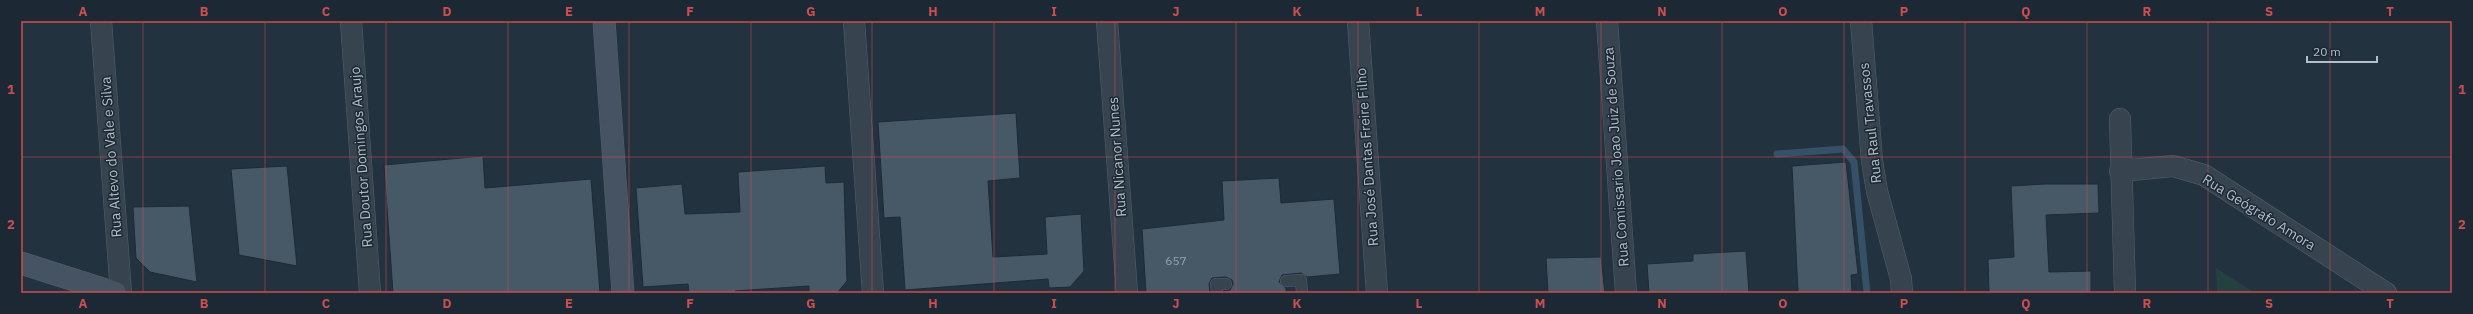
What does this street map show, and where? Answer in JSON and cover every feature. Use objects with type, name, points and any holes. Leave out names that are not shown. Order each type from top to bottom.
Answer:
[{"type":"street","name":"Rua Altevo do Vale e Silva","points":[[101,21],[121,293]]},
{"type":"street","name":"Rua Doutor Domingos Araujo","points":[[351,21],[370,293]]},
{"type":"street","points":[[604,21],[623,293]]},
{"type":"street","points":[[854,21],[873,293]]},
{"type":"street","name":"Rua Nicanor Nunes","points":[[1107,21],[1127,293]]},
{"type":"street","name":"Rua José Dantas Freire Filho","points":[[1358,21],[1376,293]]},
{"type":"street","name":"Rua Comissario Joao Juiz de Souza","points":[[1607,21],[1626,293]]},
{"type":"street","name":"Rua Raul Travassos","points":[[1860,21],[1872,161],[1877,191],[1901,279],[1902,293]]},
{"type":"street","points":[[2120,119],[2120,171],[2125,293]]},
{"type":"street","name":"Rua Geógrafo Amora","points":[[2120,171],[2173,166],[2204,175],[2386,293]]},
{"type":"street","points":[[21,263],[115,293]]},
{"type":"lane","points":[[1286,281],[1301,280],[1302,293]]},
{"type":"lane","points":[[1217,293],[1216,284],[1226,284]]},
{"type":"green space","points":[[2216,268],[2255,293],[2217,293]]},
{"type":"building","points":[[1016,113],[1020,178],[988,181],[993,257],[1047,254],[1045,217],[1081,214],[1084,271],[1070,287],[1049,288],[1048,279],[905,290],[900,217],[884,218],[878,122]]},
{"type":"building","points":[[483,156],[485,188],[591,179],[600,293],[393,293],[384,165]]},
{"type":"building","points":[[1846,162],[1858,274],[1851,275],[1852,293],[1798,293],[1792,166]]},
{"type":"building","points":[[287,166],[297,266],[239,255],[231,169]]},
{"type":"building","points":[[825,166],[826,183],[844,182],[847,281],[837,293],[809,293],[809,286],[735,291],[735,293],[689,293],[688,284],[643,287],[636,188],[682,184],[685,214],[740,212],[738,172]]},
{"type":"building","points":[[1279,178],[1281,203],[1334,199],[1340,274],[1307,277],[1301,273],[1282,275],[1279,282],[1286,288],[1286,293],[1224,293],[1224,291],[1230,290],[1233,284],[1232,280],[1226,277],[1212,278],[1209,284],[1210,293],[1146,293],[1142,229],[1224,220],[1222,181]]},
{"type":"building","points":[[2045,184],[2098,184],[2099,213],[2046,215],[2049,272],[2091,271],[2091,293],[1989,293],[1988,259],[2014,257],[2011,186]]},
{"type":"building","points":[[189,206],[197,282],[150,272],[136,258],[133,207]]},
{"type":"building","points":[[1746,251],[1749,293],[1649,293],[1647,264],[1693,261],[1693,254]]},
{"type":"building","points":[[1601,257],[1605,293],[1548,293],[1546,258]]},
{"type":"waterway","points":[[1777,154],[1843,149],[1854,162],[1867,293]]}]
